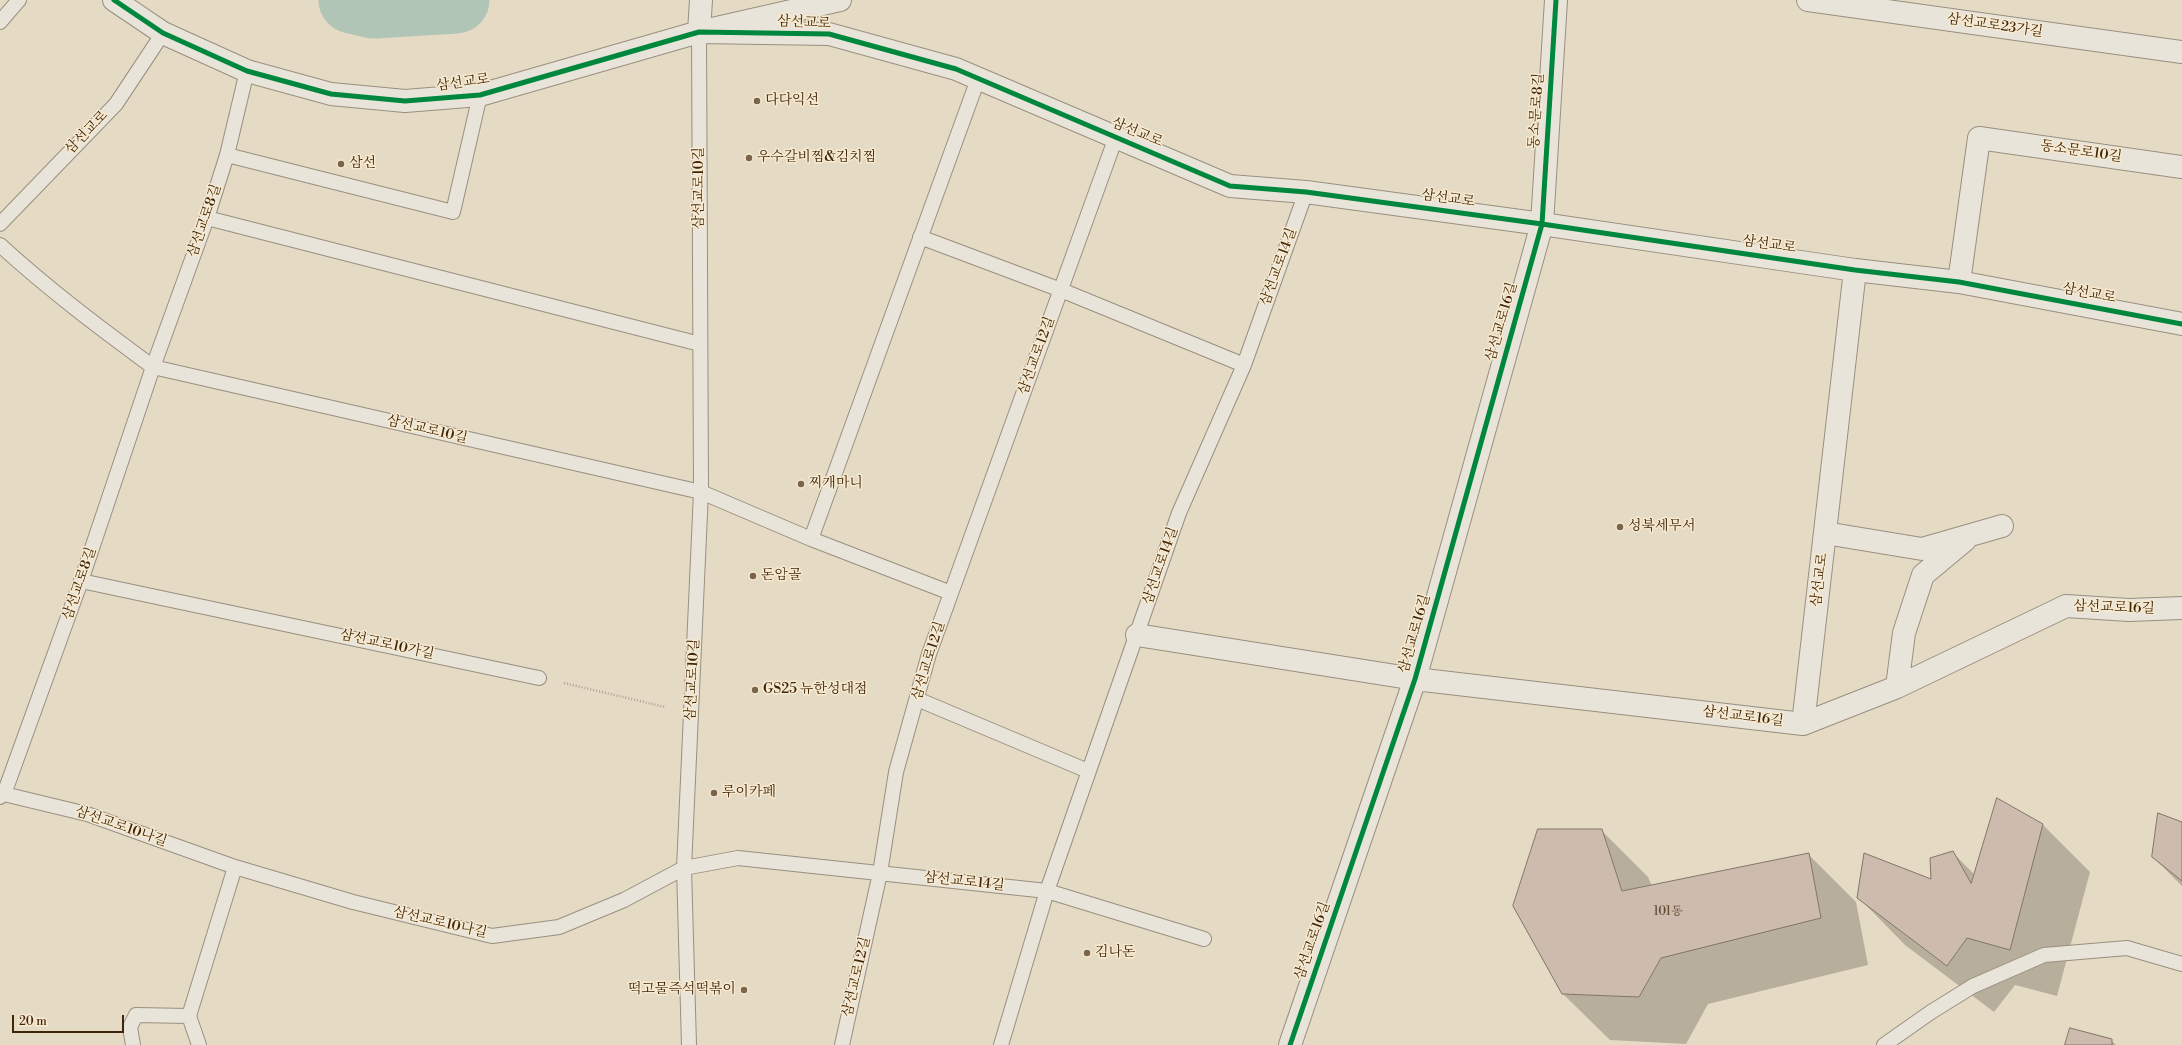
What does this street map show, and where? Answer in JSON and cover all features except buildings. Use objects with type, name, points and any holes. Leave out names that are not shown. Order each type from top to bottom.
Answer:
[{"type":"street","name":"삼선교로","points":[[114,0],[163,33],[247,71],[331,94],[405,101],[480,96],[699,32],[829,34],[956,69],[1230,186],[1306,192],[1542,224],[1856,270],[1959,282],[2182,324]]},
{"type":"street","points":[[701,3],[699,32],[840,0]]},
{"type":"street","name":"동소문로8길","points":[[1542,224],[1556,0]]},
{"type":"street","name":"삼선교로23가길","points":[[1808,0],[2182,52]]},
{"type":"street","name":"동소문로10길","points":[[1959,282],[1979,138],[2182,166]]},
{"type":"street","name":"삼선교로16길","points":[[1290,1045],[1415,679],[1542,224]]},
{"type":"street","name":"삼선교로","points":[[1803,724],[1856,270]]},
{"type":"street","points":[[1826,533],[1922,549],[2002,526]]},
{"type":"street","points":[[1897,687],[1904,633],[1923,575],[1970,536]]},
{"type":"street","name":"삼선교로16길","points":[[1137,635],[1415,679],[1803,724],[1897,687],[2066,606],[2129,610],[2182,608]]},
{"type":"lane","points":[[0,22],[19,0]]},
{"type":"lane","name":"삼선교로10길","points":[[688,1045],[690,1025],[684,868],[701,492],[699,32]]},
{"type":"lane","name":"삼선교로","points":[[0,224],[116,104],[163,33]]},
{"type":"lane","name":"삼선교로8길","points":[[1,795],[81,581],[153,367],[207,218],[227,155],[247,71]]},
{"type":"lane","points":[[811,539],[978,79]]},
{"type":"lane","name":"삼선교로","points":[[227,155],[453,212],[480,96]]},
{"type":"lane","name":"삼선교로12길","points":[[842,1045],[880,873],[896,772],[929,654],[1116,137]]},
{"type":"lane","name":"삼선교로14길","points":[[1001,1045],[1047,890],[1179,513],[1244,365],[1306,192]]},
{"type":"lane","points":[[207,218],[700,344]]},
{"type":"lane","points":[[920,237],[1061,290],[1244,365]]},
{"type":"lane","points":[[0,245],[90,320],[153,367]]},
{"type":"lane","name":"삼선교로10길","points":[[153,367],[701,492],[811,539],[951,593]]},
{"type":"lane","name":"삼선교로10가길","points":[[81,581],[538,678]]},
{"type":"lane","points":[[917,699],[1088,771]]},
{"type":"lane","name":"삼선교로10나길","points":[[1,795],[87,814],[235,867],[352,902],[492,936],[559,927],[624,900],[684,868]]},
{"type":"lane","points":[[684,868],[738,858],[880,873]]},
{"type":"lane","points":[[199,1045],[189,1016],[235,867]]},
{"type":"lane","name":"삼선교로14길","points":[[880,873],[1047,890]]},
{"type":"lane","points":[[1047,890],[1204,939]]},
{"type":"lane","points":[[1884,1045],[1931,1012],[1973,986],[2044,955],[2127,948],[2182,964]]},
{"type":"lane","points":[[133,1045],[130,1027],[136,1015],[189,1016]]},
{"type":"path","points":[[538,678],[692,713]]},
{"type":"waterway","points":[[352,0],[374,5],[456,0]]},
{"type":"cycle path","points":[[114,0],[163,33],[247,71],[331,94],[405,101],[480,95],[699,32],[829,34],[956,69],[1230,186],[1306,192],[1542,224],[1855,270],[1959,282],[2182,324]]},
{"type":"cycle path","points":[[1290,1045],[1415,679],[1542,224],[1556,0]]},
{"type":"place","name":"다다익선","points":[[757,101]]},
{"type":"place","name":"우수갈비찜&김치찜","points":[[749,158]]},
{"type":"place","name":"삼선","points":[[341,164]]},
{"type":"place","name":"찌개마니","points":[[801,484]]},
{"type":"place","name":"성북세무서","points":[[1620,527]]},
{"type":"place","name":"돈암골","points":[[753,576]]},
{"type":"place","name":"GS25 뉴한성대점","points":[[755,690]]},
{"type":"place","name":"루이카페","points":[[714,793]]},
{"type":"place","name":"김나돈","points":[[1087,953]]},
{"type":"place","name":"떡고물즉석떡볶이","points":[[744,990]]}]
